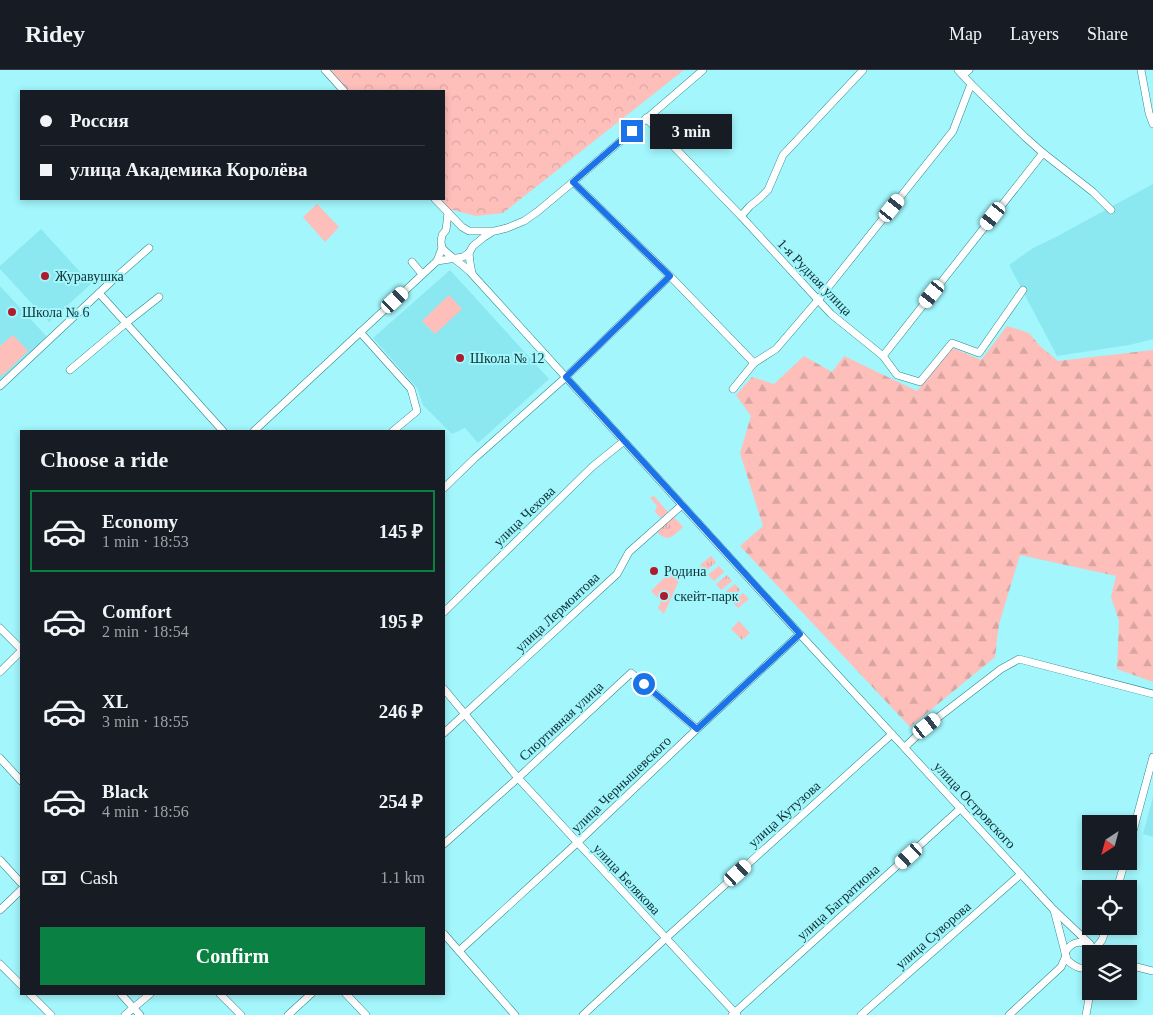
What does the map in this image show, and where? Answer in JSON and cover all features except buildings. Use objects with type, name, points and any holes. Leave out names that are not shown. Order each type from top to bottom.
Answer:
[{"type":"street","points":[[326,70],[343,90]]},
{"type":"street","points":[[437,261],[463,256],[484,237],[524,221],[573,182],[703,70]]},
{"type":"street","points":[[741,216],[768,190],[783,156],[863,70]]},
{"type":"street","points":[[1141,70],[1149,113],[1153,124]]},
{"type":"street","points":[[963,72],[971,84],[1042,153],[1093,192],[1111,210]]},
{"type":"street","points":[[732,389],[754,364],[776,349],[818,300],[953,131],[971,84]]},
{"type":"street","name":"1-я Рудная улица","points":[[646,118],[741,216],[831,314],[883,356],[897,375],[920,382],[952,343],[979,353],[1023,290]]},
{"type":"street","points":[[883,356],[1042,153]]},
{"type":"street","points":[[573,182],[670,276],[754,364]]},
{"type":"street","points":[[437,200],[448,214],[466,229],[473,241],[470,264],[472,274]]},
{"type":"street","points":[[448,214],[446,230],[442,235],[441,242],[442,248],[446,253],[454,258]]},
{"type":"street","points":[[446,230],[455,227],[495,231]]},
{"type":"street","points":[[0,386],[149,248]]},
{"type":"street","points":[[255,430],[437,261],[442,248]]},
{"type":"street","name":"улица Островского","points":[[454,258],[472,274],[800,634],[1054,910],[1089,945]]},
{"type":"street","points":[[412,262],[422,274]]},
{"type":"street","points":[[445,487],[566,377],[670,276]]},
{"type":"street","points":[[99,294],[223,430]]},
{"type":"street","points":[[70,370],[158,297]]},
{"type":"street","points":[[360,332],[411,389],[417,410],[394,430]]},
{"type":"street","name":"улица Чехова","points":[[445,611],[592,467],[624,441]]},
{"type":"street","name":"улица Лермонтова","points":[[445,732],[617,574],[630,552],[682,505]]},
{"type":"street","points":[[0,628],[20,649]]},
{"type":"street","name":"улица Чернышевского","points":[[459,951],[800,634]]},
{"type":"street","points":[[0,672],[20,651]]},
{"type":"street","points":[[904,747],[927,726],[1001,668],[1019,659],[1153,694]]},
{"type":"street","name":"Спортивная улица","points":[[445,843],[631,673],[697,729]]},
{"type":"street","name":"улица Белякова","points":[[445,690],[518,778],[734,1014]]},
{"type":"street","name":"улица Кутузова","points":[[583,1015],[892,734]]},
{"type":"street","points":[[1137,815],[1153,757]]},
{"type":"street","points":[[0,758],[20,781]]},
{"type":"street","name":"улица Багратиона","points":[[734,1014],[961,808]]},
{"type":"street","points":[[0,860],[20,882]]},
{"type":"street","name":"улица Суворова","points":[[861,1015],[1021,874]]},
{"type":"street","points":[[0,910],[20,891]]},
{"type":"street","name":"улица Островского","points":[[1054,910],[1066,954]]},
{"type":"street","points":[[445,935],[515,1015]]},
{"type":"street","points":[[1009,1015],[1061,967],[1069,947],[1078,942],[1084,945]]},
{"type":"street","points":[[1066,954],[1067,960],[1078,968],[1082,968]]},
{"type":"street","points":[[0,964],[20,984]]},
{"type":"street","points":[[1061,967],[1072,964]]},
{"type":"street","points":[[1137,967],[1153,971]]},
{"type":"street","points":[[31,995],[51,1015]]},
{"type":"street","points":[[122,995],[140,1015]]},
{"type":"street","points":[[125,1015],[149,995]]},
{"type":"street","points":[[221,995],[241,1015]]},
{"type":"street","points":[[288,1015],[310,995]]},
{"type":"street","points":[[347,995],[366,1015]]},
{"type":"street","points":[[1086,1015],[1089,1000]]},
{"type":"shaded area","points":[[1153,184],[1153,339],[1129,345],[1057,356],[1009,265],[1033,248]]},
{"type":"shaded area","name":"Журавушка","points":[[41,229],[91,284],[49,322],[0,269],[0,266]]},
{"type":"shaded area","name":"Школа № 12","points":[[450,270],[549,379],[478,443],[465,428],[452,434],[423,405],[417,388],[373,338]]},
{"type":"shaded area","name":"Школа № 6","points":[[0,286],[48,338],[0,383]]},
{"type":"shaded area","points":[[1153,797],[1153,837],[1143,834]]},
{"type":"green space","points":[[327,70],[684,70],[503,213],[476,216],[453,210],[447,212],[436,200],[445,200],[445,90],[344,90]]},
{"type":"green space","points":[[317,204],[339,227],[325,242],[303,217]]},
{"type":"green space","points":[[449,295],[462,309],[435,334],[422,321]]},
{"type":"green space","points":[[1007,326],[1029,333],[1040,346],[1058,361],[1153,350],[1153,682],[1117,669],[1119,621],[1111,597],[1116,576],[1020,555],[999,624],[995,657],[910,727],[740,546],[763,526],[740,453],[751,416],[736,395],[752,377],[774,384],[804,356],[832,372],[844,356],[917,391],[953,348],[981,360]]},
{"type":"green space","points":[[13,335],[28,351],[2,376],[0,373],[0,346]]},
{"type":"green space","points":[[654,496],[668,512],[661,518],[655,512],[657,506],[651,499]]},
{"type":"green space","points":[[672,515],[683,527],[670,538],[663,537],[655,530]]},
{"type":"green space","points":[[711,556],[716,562],[706,571],[700,565]]},
{"type":"green space","points":[[719,566],[724,572],[714,581],[708,575]]},
{"type":"green space","name":"скейт-парк","points":[[674,568],[681,576],[664,614],[658,608],[661,601],[651,591]]},
{"type":"green space","points":[[727,575],[732,581],[721,590],[716,584]]},
{"type":"green space","points":[[735,584],[740,590],[730,599],[724,593]]},
{"type":"green space","points":[[743,593],[749,599],[738,608],[733,603]]},
{"type":"green space","points":[[739,621],[750,633],[742,640],[731,629]]},
{"type":"place","name":"Журавушка","points":[[45,276]]},
{"type":"place","name":"Школа № 6","points":[[12,312]]},
{"type":"place","name":"Школа № 12","points":[[460,358]]},
{"type":"place","name":"Родина","points":[[654,571]]},
{"type":"place","name":"скейт-парк","points":[[664,596]]},
{"type":"route","points":[[632,131],[573,182],[670,276],[566,377],[800,634],[697,729],[644,684]]}]
